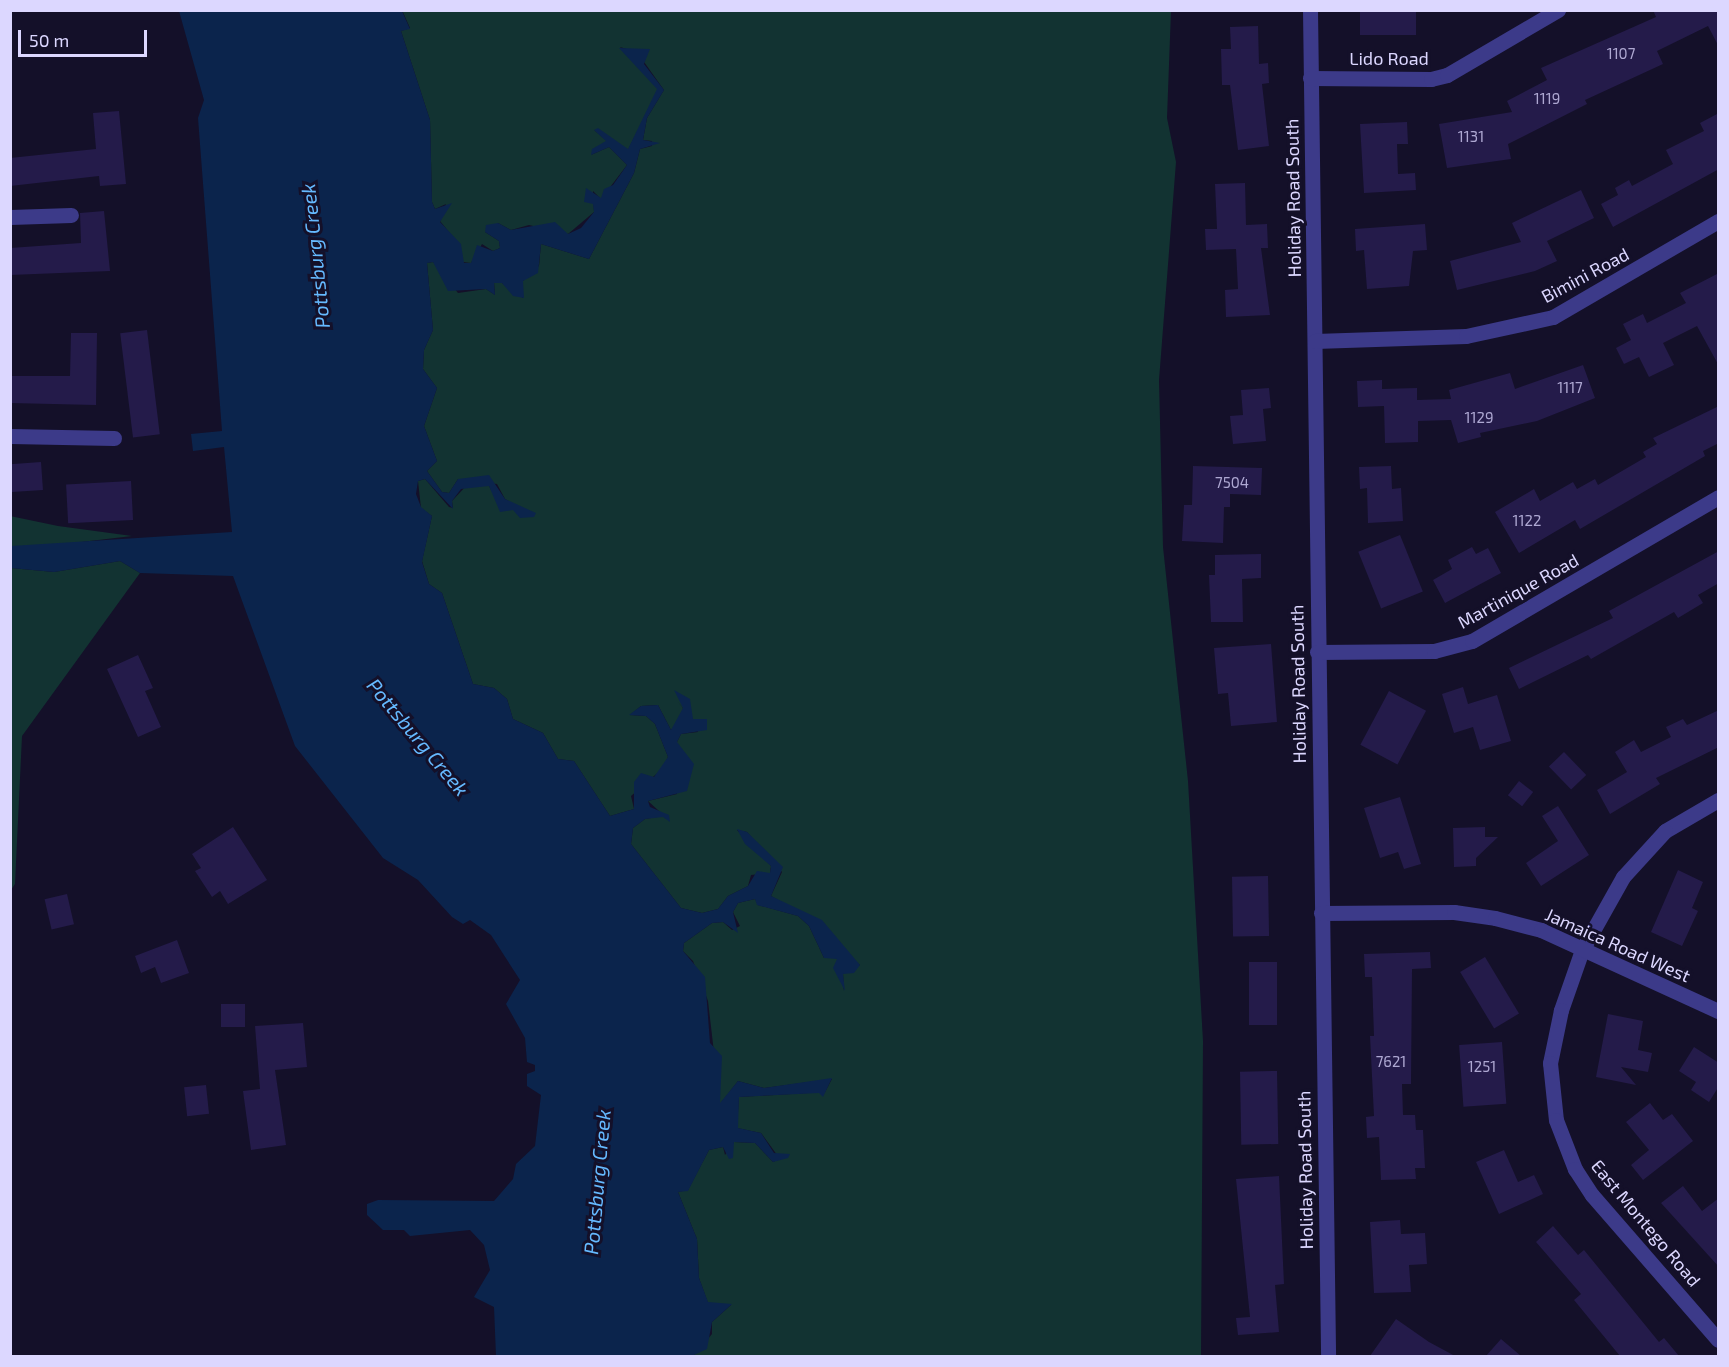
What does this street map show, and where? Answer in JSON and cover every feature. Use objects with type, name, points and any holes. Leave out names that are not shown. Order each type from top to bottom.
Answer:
[{"type":"street","name":"Holiday Road South","points":[[1310,10],[1328,1356]]},
{"type":"street","name":"Lido Road","points":[[1310,78],[1431,79],[1447,75],[1551,13]]},
{"type":"street","points":[[10,217],[71,215]]},
{"type":"street","name":"Bimini Road","points":[[1315,341],[1466,336],[1552,316],[1719,221]]},
{"type":"street","points":[[10,436],[114,438]]},
{"type":"street","name":"Martinique Road","points":[[1317,652],[1434,651],[1472,641],[1719,497]]},
{"type":"street","name":"East Montego Road","points":[[1719,800],[1665,831],[1639,856],[1608,900],[1582,950],[1561,1010],[1550,1063],[1551,1090],[1565,1148],[1592,1195],[1719,1340]]},
{"type":"street","name":"Jamaica Road West","points":[[1321,913],[1454,912],[1541,930],[1719,1011]]},
{"type":"green space","points":[[402,10],[1171,11],[1167,118],[1176,162],[1159,380],[1163,547],[1188,781],[1203,1041],[1201,1356],[674,1356],[694,1355],[712,1334],[712,1322],[731,1305],[708,1303],[699,1278],[697,1239],[678,1192],[688,1190],[709,1150],[723,1147],[725,1155],[734,1142],[755,1143],[773,1162],[780,1159],[761,1133],[737,1128],[739,1097],[825,1092],[832,1079],[764,1088],[738,1081],[720,1104],[708,1001],[693,961],[683,951],[684,943],[712,923],[723,922],[732,930],[740,926],[733,912],[738,903],[755,899],[758,905],[798,916],[809,926],[824,958],[838,958],[844,991],[843,974],[860,965],[780,901],[771,896],[782,872],[747,832],[737,830],[771,866],[770,873],[751,875],[748,886],[728,896],[718,909],[702,913],[681,908],[631,844],[633,828],[645,819],[663,816],[670,821],[648,801],[677,794],[677,742],[681,734],[698,732],[693,719],[678,702],[683,708],[681,719],[671,730],[658,705],[641,706],[630,715],[646,716],[655,724],[668,757],[661,770],[631,796],[634,809],[610,816],[574,761],[558,759],[543,733],[513,719],[507,699],[494,688],[473,684],[442,593],[429,584],[422,561],[432,516],[421,508],[418,481],[425,479],[449,507],[453,508],[452,501],[467,485],[489,486],[498,502],[528,512],[505,499],[497,484],[458,479],[449,493],[442,492],[427,471],[437,461],[424,426],[437,388],[423,369],[424,350],[433,330],[427,263],[433,262],[458,293],[486,289],[495,295],[494,282],[502,283],[523,298],[523,281],[539,266],[541,244],[589,259],[634,173],[640,149],[652,146],[652,141],[643,140],[647,118],[664,90],[637,52],[620,47],[658,89],[628,150],[594,130],[607,141],[591,155],[609,147],[627,165],[601,199],[593,191],[594,212],[568,234],[529,225],[511,230],[498,223],[485,232],[499,241],[500,248],[493,251],[482,244],[471,263],[463,262],[453,237],[440,221],[446,204],[435,209],[432,202],[430,120],[401,31],[410,28]]},
{"type":"green space","points":[[10,516],[58,526],[132,536],[39,547],[11,546]]},
{"type":"green space","points":[[120,561],[140,573],[22,736],[15,884],[11,890],[11,568],[54,572]]},
{"type":"water","name":"Pottsburg Creek","points":[[179,11],[402,11],[410,29],[401,31],[430,120],[432,202],[435,209],[452,203],[440,222],[461,244],[464,263],[471,263],[477,245],[493,251],[500,248],[499,241],[485,232],[486,225],[498,223],[511,230],[555,222],[568,234],[581,228],[594,212],[593,204],[584,202],[586,188],[601,198],[604,189],[613,185],[627,165],[609,147],[591,155],[592,149],[606,141],[594,130],[598,128],[628,149],[657,89],[619,48],[650,49],[644,64],[664,90],[647,118],[643,140],[660,143],[640,149],[634,173],[589,259],[541,244],[538,273],[523,281],[524,298],[513,296],[502,283],[494,283],[495,295],[486,289],[448,291],[433,262],[427,263],[433,330],[424,350],[423,369],[437,388],[424,426],[437,461],[427,471],[442,492],[449,493],[458,479],[489,475],[505,499],[536,513],[534,517],[520,518],[513,510],[500,512],[489,486],[461,489],[452,501],[453,509],[425,479],[418,481],[416,494],[421,507],[432,516],[422,562],[429,584],[442,593],[473,684],[494,688],[507,699],[513,719],[543,733],[558,759],[574,761],[610,816],[634,809],[634,782],[641,773],[654,777],[668,757],[655,724],[646,716],[629,715],[641,706],[658,705],[671,730],[683,708],[674,690],[690,699],[693,719],[707,719],[707,730],[681,734],[677,742],[694,764],[687,791],[648,801],[650,807],[669,815],[670,822],[663,817],[645,819],[633,828],[631,844],[681,908],[702,913],[718,909],[728,896],[748,886],[757,871],[770,873],[771,866],[745,844],[737,829],[747,832],[783,867],[771,896],[822,920],[860,965],[854,973],[843,974],[845,991],[833,968],[837,959],[824,958],[809,926],[798,916],[757,905],[755,899],[738,903],[733,912],[738,933],[723,922],[712,923],[684,943],[683,951],[705,977],[710,1043],[722,1056],[720,1103],[738,1081],[764,1088],[832,1078],[823,1097],[819,1093],[739,1097],[738,1128],[761,1133],[774,1153],[790,1154],[788,1158],[773,1162],[755,1143],[734,1142],[733,1158],[729,1159],[723,1147],[709,1150],[688,1191],[678,1192],[697,1239],[699,1278],[708,1302],[732,1304],[712,1322],[707,1349],[694,1355],[496,1356],[494,1307],[474,1297],[490,1270],[484,1245],[470,1230],[410,1236],[404,1230],[383,1230],[367,1215],[367,1204],[378,1200],[494,1201],[513,1179],[516,1164],[535,1146],[541,1095],[527,1086],[527,1074],[535,1071],[535,1065],[527,1062],[525,1038],[506,1004],[520,980],[491,935],[470,920],[463,924],[452,917],[418,880],[383,858],[295,746],[233,576],[140,573],[120,561],[54,572],[11,568],[11,546],[232,532],[224,447],[193,451],[191,434],[222,431],[198,118],[204,100]]},
{"type":"building","points":[[1360,10],[1416,10],[1416,35],[1360,35]]},
{"type":"building","points":[[1653,10],[1719,10],[1719,47],[1708,26],[1657,51],[1663,64],[1585,100],[1587,104],[1508,144],[1511,159],[1447,168],[1439,124],[1512,112],[1507,101],[1547,80],[1541,68],[1656,17]]},
{"type":"building","points":[[1258,26],[1259,64],[1268,63],[1269,83],[1262,84],[1269,146],[1238,150],[1230,85],[1222,85],[1221,49],[1231,49],[1230,27]]},
{"type":"building","points":[[119,111],[126,184],[100,186],[99,176],[10,186],[10,158],[96,149],[93,113]]},
{"type":"building","points":[[1719,113],[1719,169],[1613,227],[1601,204],[1618,195],[1615,188],[1629,180],[1632,186],[1673,164],[1666,150],[1704,131],[1700,123]]},
{"type":"building","points":[[1407,122],[1408,144],[1397,144],[1398,174],[1415,173],[1416,190],[1364,193],[1360,124]]},
{"type":"building","points":[[1245,183],[1246,225],[1267,224],[1268,248],[1261,248],[1270,315],[1226,317],[1225,290],[1238,289],[1236,249],[1206,250],[1205,229],[1217,229],[1215,184]]},
{"type":"building","points":[[1581,190],[1594,218],[1547,241],[1557,261],[1535,271],[1457,290],[1450,261],[1521,242],[1512,223]]},
{"type":"building","points":[[104,211],[110,271],[10,275],[10,248],[81,243],[80,213]]},
{"type":"building","points":[[1425,224],[1427,250],[1413,251],[1409,286],[1367,289],[1364,250],[1356,251],[1355,229]]},
{"type":"building","points":[[1719,273],[1719,366],[1697,326],[1663,343],[1674,365],[1649,377],[1639,357],[1624,364],[1616,348],[1631,340],[1623,324],[1643,314],[1647,323],[1686,303],[1680,293]]},
{"type":"building","points":[[147,330],[160,434],[133,438],[120,333]]},
{"type":"building","points":[[71,333],[97,333],[96,405],[10,403],[10,376],[70,376]]},
{"type":"building","points":[[1583,365],[1595,398],[1537,421],[1480,433],[1481,437],[1458,443],[1451,420],[1418,421],[1418,442],[1385,443],[1384,406],[1358,407],[1357,381],[1382,380],[1382,389],[1417,388],[1417,400],[1451,399],[1449,390],[1510,373],[1515,389]]},
{"type":"building","points":[[1269,388],[1271,408],[1263,409],[1266,441],[1233,444],[1230,416],[1243,415],[1241,390]]},
{"type":"building","points":[[1719,406],[1719,443],[1703,451],[1705,456],[1580,529],[1575,520],[1519,553],[1495,512],[1534,489],[1540,501],[1573,482],[1577,489],[1595,479],[1598,485],[1646,457],[1643,452],[1657,444],[1653,438]]},
{"type":"building","points":[[41,462],[43,490],[12,492],[10,464]]},
{"type":"building","points":[[1193,466],[1262,468],[1261,495],[1230,494],[1230,507],[1224,507],[1223,543],[1182,541],[1184,505],[1192,505]]},
{"type":"building","points":[[1391,466],[1392,489],[1401,488],[1403,521],[1368,523],[1367,488],[1360,489],[1359,467]]},
{"type":"building","points":[[131,481],[133,520],[68,523],[66,484]]},
{"type":"building","points":[[1400,535],[1423,592],[1381,608],[1358,552]]},
{"type":"building","points":[[1472,547],[1476,554],[1488,548],[1501,573],[1445,603],[1433,580],[1452,569],[1448,560]]},
{"type":"building","points":[[1719,551],[1719,583],[1698,595],[1703,603],[1678,618],[1674,612],[1591,659],[1588,655],[1519,689],[1509,668],[1613,618],[1609,611]]},
{"type":"building","points":[[1261,554],[1261,578],[1242,579],[1243,622],[1211,622],[1209,575],[1215,575],[1215,555]]},
{"type":"building","points":[[1271,644],[1277,722],[1231,726],[1228,693],[1218,694],[1214,648]]},
{"type":"building","points":[[138,655],[153,688],[145,691],[161,727],[138,737],[107,669]]},
{"type":"building","points":[[1463,687],[1468,704],[1497,695],[1511,741],[1480,750],[1473,727],[1454,733],[1442,694]]},
{"type":"building","points":[[1389,691],[1426,711],[1397,765],[1360,745]]},
{"type":"building","points":[[1719,710],[1719,747],[1656,778],[1660,784],[1610,814],[1597,790],[1627,772],[1615,752],[1634,740],[1641,752],[1671,737],[1666,727],[1683,719],[1687,725]]},
{"type":"building","points":[[1564,752],[1586,775],[1571,790],[1549,767]]},
{"type":"building","points":[[1519,781],[1533,792],[1522,806],[1508,795]]},
{"type":"building","points":[[1400,797],[1421,864],[1404,869],[1398,852],[1380,858],[1364,808]]},
{"type":"building","points":[[1558,806],[1589,855],[1541,886],[1526,863],[1558,841],[1542,816]]},
{"type":"building","points":[[233,827],[267,880],[228,904],[220,891],[212,897],[195,871],[201,868],[192,854]]},
{"type":"building","points":[[1485,827],[1485,837],[1498,837],[1476,858],[1476,866],[1454,867],[1453,828]]},
{"type":"building","points":[[1678,870],[1703,882],[1692,908],[1698,911],[1682,946],[1651,932]]},
{"type":"building","points":[[1268,876],[1269,936],[1233,937],[1232,877]]},
{"type":"building","points":[[67,894],[74,924],[52,929],[45,899]]},
{"type":"building","points":[[177,940],[189,973],[161,983],[155,967],[141,973],[135,956]]},
{"type":"building","points":[[1430,952],[1431,968],[1412,969],[1411,1084],[1402,1084],[1403,1115],[1415,1115],[1416,1130],[1423,1130],[1425,1168],[1415,1168],[1416,1179],[1381,1180],[1379,1137],[1367,1138],[1366,1117],[1374,1116],[1370,1036],[1374,1036],[1372,977],[1365,977],[1364,954]]},
{"type":"building","points":[[1485,957],[1519,1014],[1494,1029],[1460,972]]},
{"type":"building","points":[[1249,962],[1277,962],[1277,1025],[1249,1025]]},
{"type":"building","points":[[221,1004],[245,1004],[245,1027],[221,1027]]},
{"type":"building","points":[[1608,1014],[1643,1021],[1638,1050],[1652,1053],[1648,1072],[1621,1067],[1636,1085],[1596,1077]]},
{"type":"building","points":[[303,1023],[307,1067],[275,1070],[286,1145],[251,1150],[243,1091],[260,1089],[255,1026]]},
{"type":"building","points":[[1502,1042],[1506,1104],[1463,1107],[1459,1045]]},
{"type":"building","points":[[1694,1047],[1719,1063],[1719,1086],[1709,1102],[1691,1090],[1696,1082],[1679,1071]]},
{"type":"building","points":[[1277,1071],[1278,1144],[1241,1145],[1240,1072]]},
{"type":"building","points":[[206,1085],[209,1114],[187,1116],[184,1087]]},
{"type":"building","points":[[1650,1103],[1663,1120],[1672,1114],[1693,1141],[1643,1180],[1631,1165],[1649,1150],[1626,1122]]},
{"type":"building","points":[[1504,1150],[1518,1182],[1534,1175],[1543,1194],[1499,1214],[1476,1162]]},
{"type":"building","points":[[1279,1176],[1284,1284],[1275,1285],[1279,1332],[1238,1335],[1236,1318],[1250,1317],[1236,1179]]},
{"type":"building","points":[[1683,1186],[1702,1211],[1719,1198],[1719,1267],[1661,1203]]},
{"type":"building","points":[[1400,1220],[1401,1234],[1425,1233],[1427,1264],[1409,1265],[1411,1292],[1374,1293],[1370,1222]]},
{"type":"building","points":[[1553,1226],[1578,1255],[1584,1250],[1659,1342],[1664,1338],[1679,1356],[1620,1356],[1574,1300],[1581,1294],[1536,1242]]},
{"type":"building","points":[[1396,1319],[1429,1342],[1455,1356],[1370,1356]]},
{"type":"building","points":[[1501,1339],[1521,1356],[1486,1356]]}]
